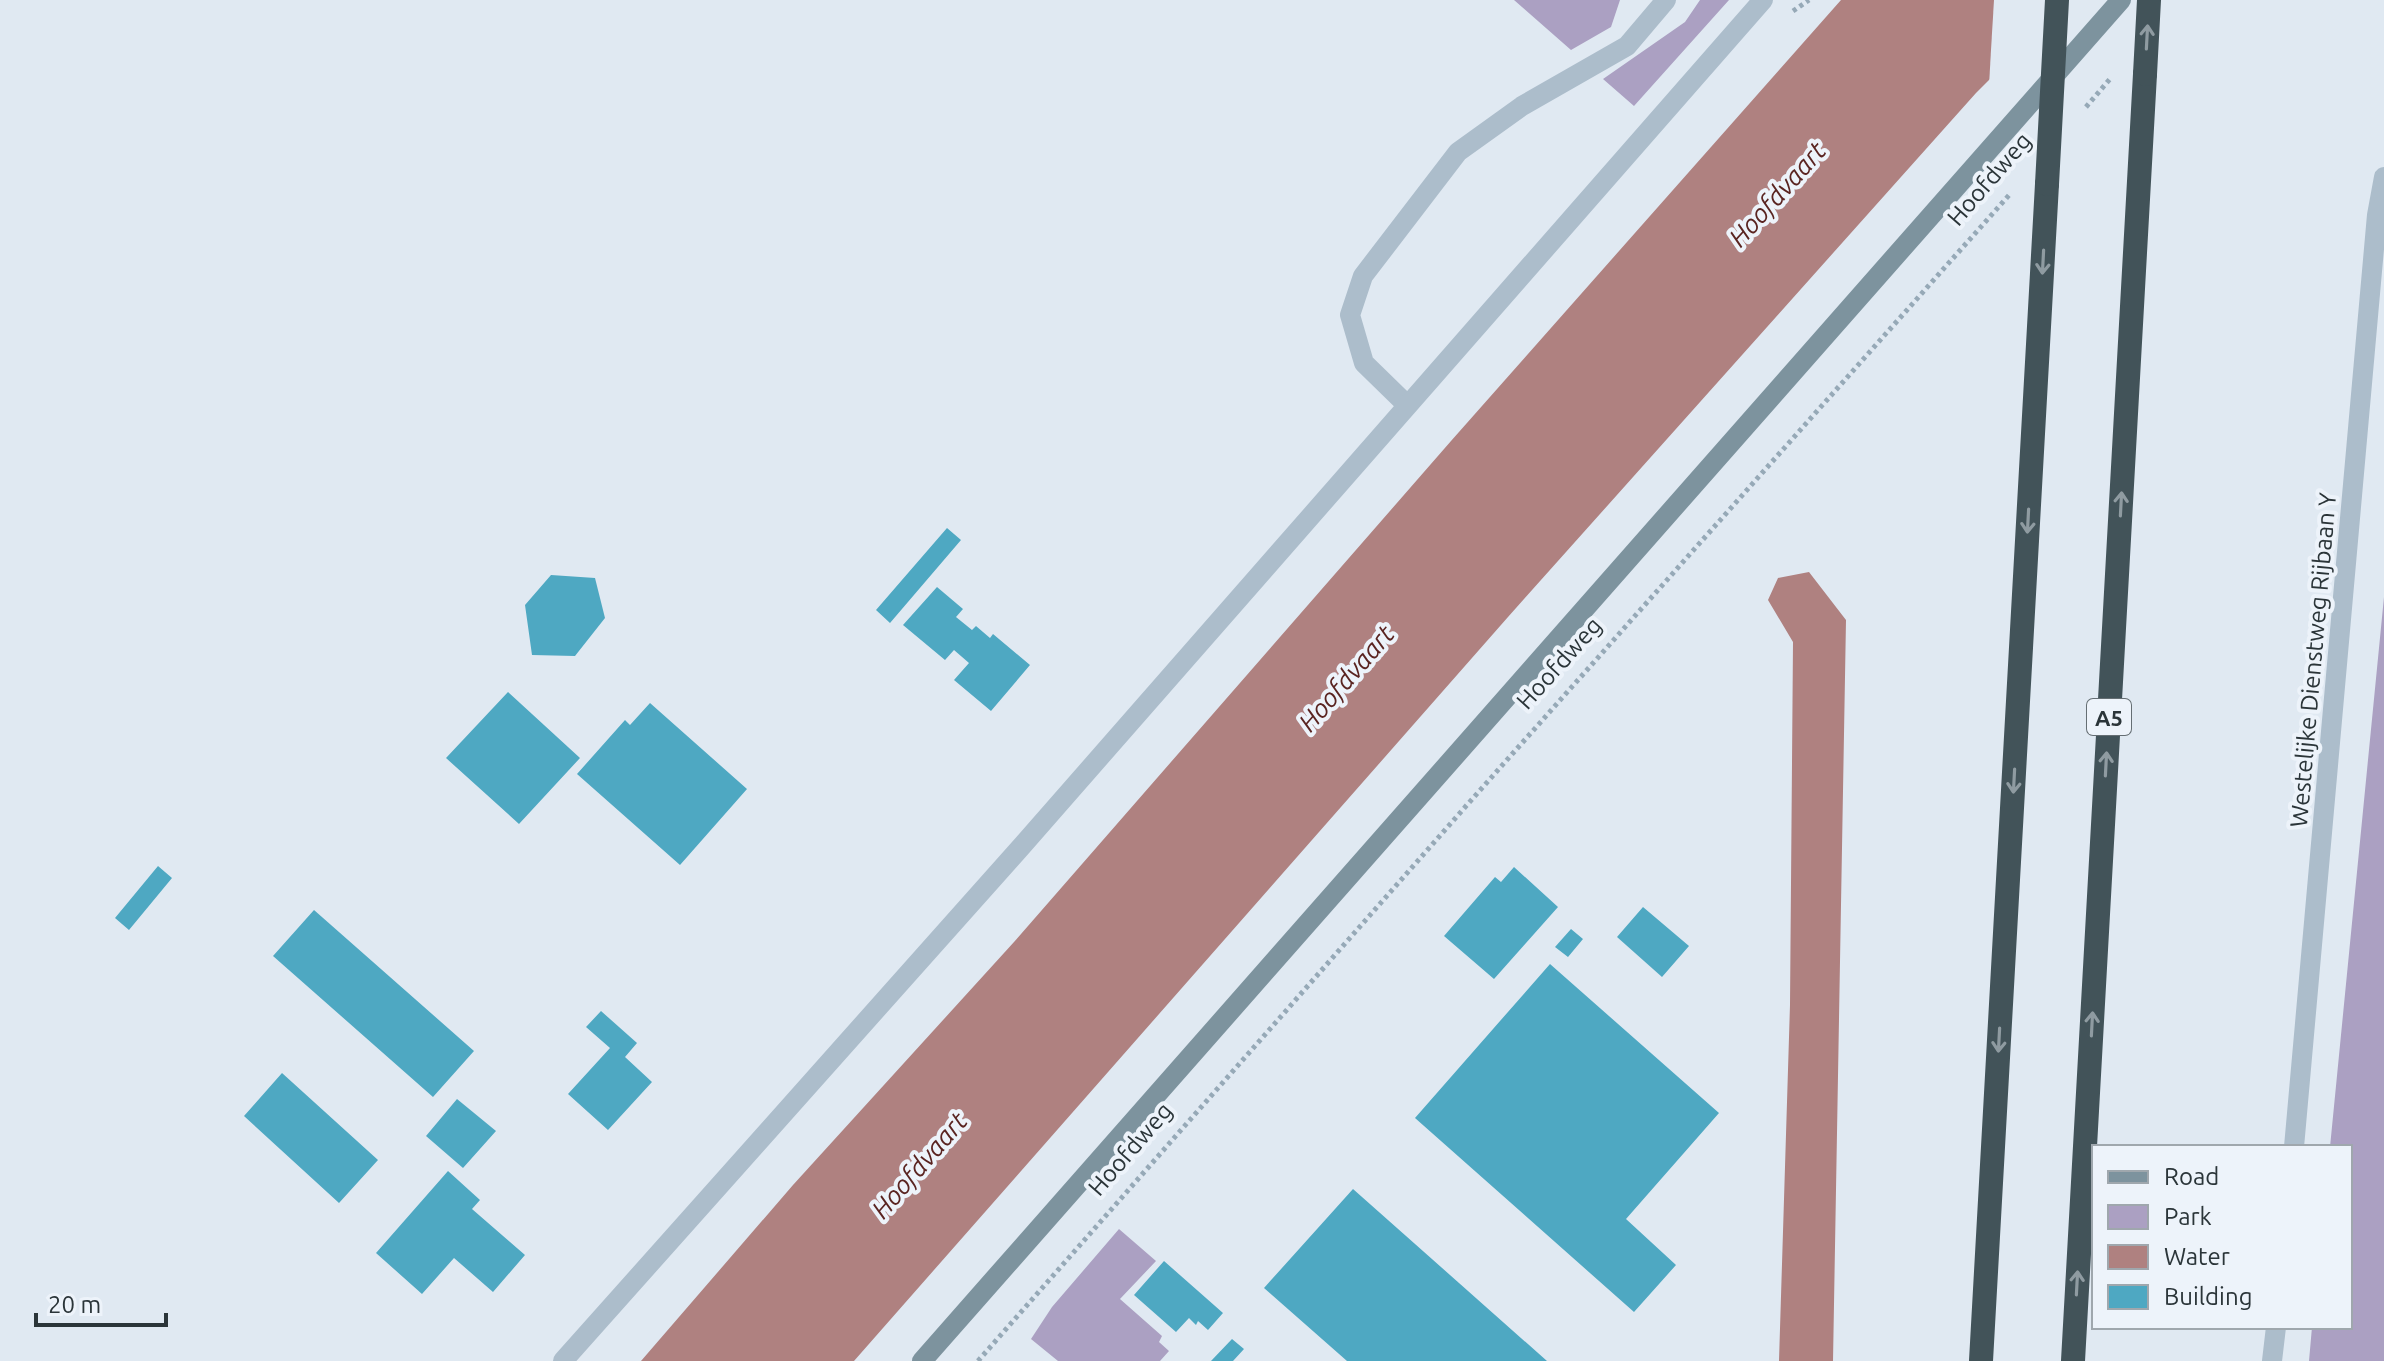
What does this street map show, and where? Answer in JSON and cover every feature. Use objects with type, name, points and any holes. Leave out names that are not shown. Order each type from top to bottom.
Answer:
[{"type":"highway","points":[[1981,1361],[2057,0]]},
{"type":"highway","name":"A5","points":[[2073,1361],[2149,0]]},
{"type":"main road","name":"Hoofdweg","points":[[922,1361],[2121,0]]},
{"type":"street","points":[[1406,404],[1364,363],[1350,315],[1363,276],[1458,152],[1522,106],[1627,46],[1666,0]]},
{"type":"street","points":[[563,1361],[1021,847],[1763,0]]},
{"type":"street","name":"Westelijke Dienstweg Rijbaan Y","points":[[2294,1145],[2377,215],[2384,177]]},
{"type":"street","points":[[2272,1361],[2276,1329]]},
{"type":"path","points":[[2077,117],[2118,70]]},
{"type":"path","name":"Hoofdweg","points":[[978,1361],[2016,188]]},
{"type":"green space","points":[[1514,0],[1620,0],[1611,27],[1571,50]]},
{"type":"green space","points":[[1700,0],[1729,0],[1634,106],[1603,79],[1685,22]]},
{"type":"green space","points":[[2384,597],[2384,1361],[2309,1361],[2312,1329],[2352,1329],[2352,1145],[2330,1145]]},
{"type":"green space","points":[[1119,1229],[1156,1261],[1120,1299],[1162,1336],[1159,1342],[1169,1351],[1160,1361],[1058,1361],[1031,1339],[1052,1307]]},
{"type":"water","name":"Hoofdvaart","points":[[1841,0],[2069,0],[1976,93],[1508,617],[854,1361],[641,1361],[793,1185],[1014,942]]},
{"type":"water","points":[[1809,572],[1846,620],[1833,1361],[1779,1361],[1790,1005],[1793,642],[1768,600],[1778,578]]},
{"type":"pier","points":[[1994,0],[2073,0],[1989,86],[1991,50]]},
{"type":"building","points":[[947,528],[961,540],[890,623],[876,610]]},
{"type":"building","points":[[551,575],[595,578],[605,618],[575,656],[532,655],[525,605]]},
{"type":"building","points":[[937,587],[963,609],[956,617],[972,630],[976,626],[990,638],[993,634],[1030,665],[991,711],[954,680],[969,663],[954,650],[945,660],[903,625]]},
{"type":"building","points":[[508,692],[580,758],[519,824],[446,758]]},
{"type":"building","points":[[650,703],[747,789],[680,865],[577,774],[625,720],[630,725]]},
{"type":"building","points":[[158,866],[172,878],[129,930],[115,918]]},
{"type":"building","points":[[1514,867],[1558,907],[1494,979],[1444,936],[1495,877],[1501,882]]},
{"type":"building","points":[[1643,907],[1689,946],[1662,977],[1617,937]]},
{"type":"building","points":[[314,910],[474,1051],[433,1097],[273,956]]},
{"type":"building","points":[[1571,929],[1583,939],[1568,957],[1555,947]]},
{"type":"building","points":[[1550,964],[1719,1113],[1626,1219],[1676,1265],[1634,1312],[1415,1118]]},
{"type":"building","points":[[601,1011],[637,1043],[625,1057],[652,1082],[608,1130],[568,1094],[610,1048],[586,1027]]},
{"type":"building","points":[[282,1073],[378,1160],[339,1203],[244,1116]]},
{"type":"building","points":[[457,1099],[496,1131],[463,1168],[426,1136]]},
{"type":"building","points":[[448,1171],[480,1200],[472,1209],[525,1255],[493,1292],[454,1258],[422,1294],[376,1253]]},
{"type":"building","points":[[1353,1189],[1547,1361],[1347,1361],[1264,1288]]},
{"type":"building","points":[[1164,1261],[1223,1313],[1208,1330],[1189,1318],[1176,1332],[1134,1295]]},
{"type":"building","points":[[1232,1339],[1244,1349],[1233,1361],[1211,1361]]}]
